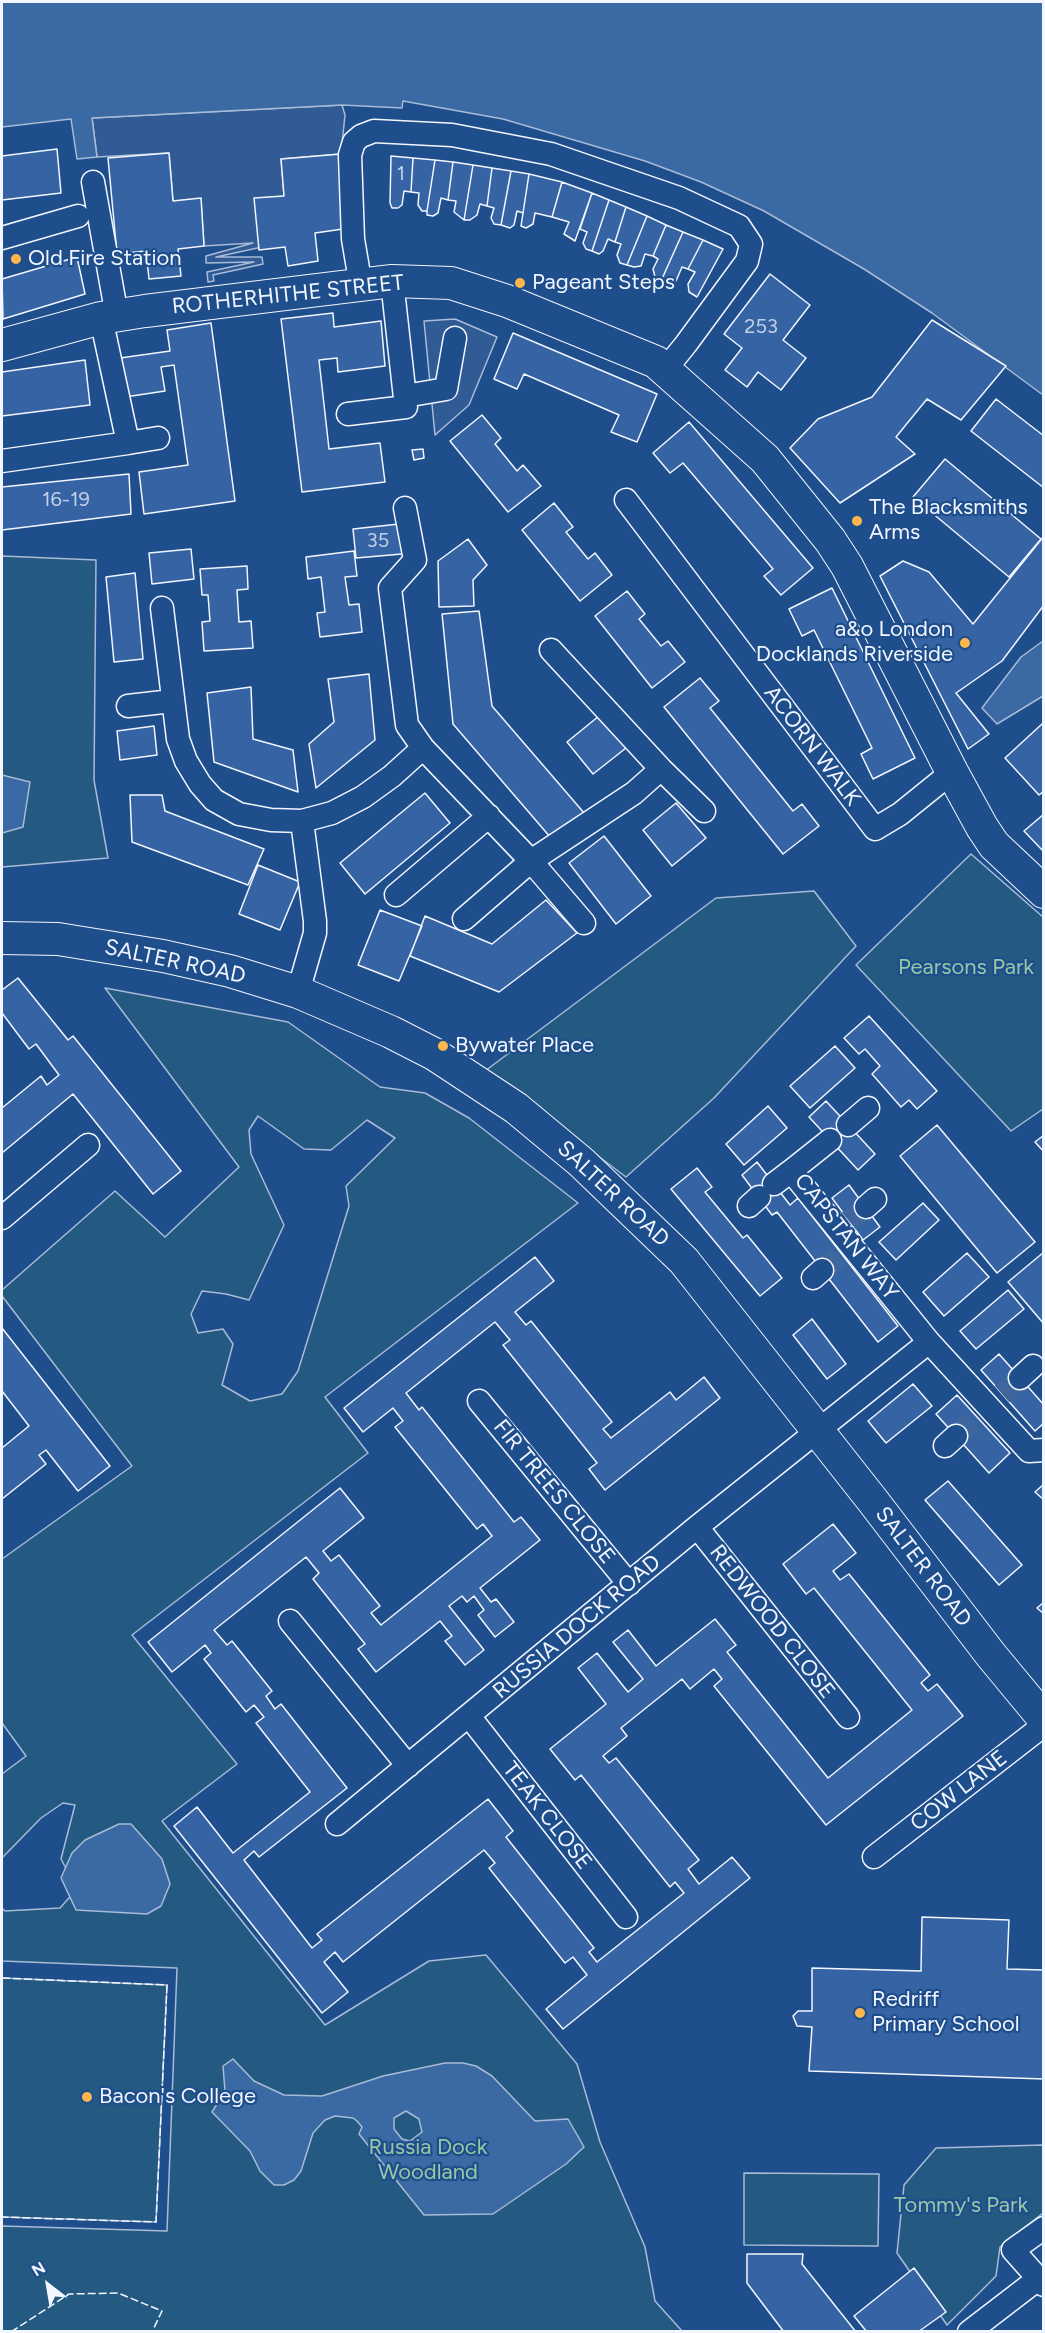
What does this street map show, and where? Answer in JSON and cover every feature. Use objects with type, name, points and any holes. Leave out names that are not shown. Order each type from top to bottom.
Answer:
[{"type":"main road","name":"ROTHERHITHE STREET","points":[[2,345],[109,317],[392,281],[451,283],[507,301],[656,362],[765,459],[830,540],[853,577],[952,772],[994,845],[1044,892]]},
{"type":"main road","name":"SALTER ROAD","points":[[2,938],[58,939],[163,956],[230,971],[298,992],[391,1032],[450,1063],[516,1108],[581,1162],[684,1261],[991,1655],[1044,1719]]},
{"type":"street","points":[[361,286],[353,239],[350,155],[354,142],[361,136],[374,131],[452,135],[551,154],[679,198],[738,226],[751,244],[747,261],[665,370]]},
{"type":"street","points":[[93,182],[109,317],[128,443]]},
{"type":"street","points":[[2,238],[78,216]]},
{"type":"street","points":[[348,414],[406,407],[392,281]]},
{"type":"street","points":[[405,396],[446,389],[454,338]]},
{"type":"street","points":[[2,461],[158,438]]},
{"type":"street","name":"ACORN WALK","points":[[626,500],[874,830],[900,814],[952,772]]},
{"type":"street","points":[[405,508],[415,560],[390,588],[407,725],[423,748],[531,861],[584,923]]},
{"type":"street","points":[[162,608],[172,701],[178,739],[186,761],[200,784],[214,800],[239,814],[271,820],[302,821],[332,813],[363,797],[392,776],[423,748]]},
{"type":"street","points":[[551,650],[704,811]]},
{"type":"street","points":[[128,706],[172,701]]},
{"type":"street","points":[[464,919],[531,861],[633,793],[661,768]]},
{"type":"street","points":[[396,895],[489,816]]},
{"type":"street","points":[[298,992],[315,933],[302,821]]},
{"type":"street","points":[[848,1125],[868,1108]]},
{"type":"street","name":"CAPSTAN WAY","points":[[830,1140],[768,1189],[854,1226],[929,1342],[1029,1451],[1044,1450]]},
{"type":"street","points":[[2,1218],[88,1145]]},
{"type":"street","points":[[817,1431],[929,1342]]},
{"type":"street","name":"FIR TREES CLOSE","points":[[479,1401],[629,1584]]},
{"type":"street","name":"RUSSIA DOCK ROAD","points":[[337,1824],[817,1431]]},
{"type":"street","name":"REDWOOD CLOSE","points":[[697,1527],[848,1717]]},
{"type":"street","points":[[290,1621],[408,1766]]},
{"type":"street","name":"TEAK CLOSE","points":[[469,1716],[626,1917]]},
{"type":"street","name":"COW LANE","points":[[874,1857],[1044,1725]]},
{"type":"street","points":[[969,2331],[1041,2282],[1013,2250],[1044,2228]]},
{"type":"green space","points":[[2,556],[96,560],[94,780],[108,858],[2,867]]},
{"type":"green space","name":"Pearsons Park","points":[[971,854],[1043,917],[1043,1109],[1011,1131],[856,965]]},
{"type":"green space","points":[[814,891],[856,946],[714,1098],[626,1177],[485,1071],[716,898]]},
{"type":"green space","name":"Russia Dock Woodland","points":[[105,988],[288,1022],[380,1087],[425,1093],[469,1118],[578,1203],[325,1397],[368,1453],[132,1635],[237,1764],[162,1821],[325,2025],[429,1961],[486,1955],[577,2064],[600,2142],[645,2247],[655,2301],[682,2331],[2,2331],[2,2226],[167,2231],[177,1968],[2,1961],[2,1908],[5,1911],[60,1908],[77,1889],[61,1859],[75,1805],[63,1803],[41,1818],[2,1858],[2,1774],[26,1756],[2,1723],[2,1559],[132,1466],[2,1296],[2,1290],[115,1191],[165,1237],[239,1167]],"holes":[[[258,1116],[304,1149],[331,1150],[367,1120],[395,1138],[346,1186],[349,1206],[298,1371],[282,1394],[250,1401],[222,1385],[233,1344],[223,1329],[198,1333],[191,1314],[202,1291],[249,1300],[284,1225],[251,1154],[249,1130]]]},
{"type":"green space","name":"Bacon's College","points":[[2,1978],[167,1985],[156,2222],[2,2217]]},
{"type":"green space","name":"Tommy's Park","points":[[1043,2145],[1043,2213],[1000,2247],[996,2276],[947,2325],[897,2253],[904,2185],[936,2148]]},
{"type":"green space","points":[[744,2173],[879,2174],[878,2246],[744,2245]]},
{"type":"shaded area","points":[[2,2],[1043,2],[1043,395],[932,313],[864,269],[764,211],[701,182],[645,161],[503,119],[403,101],[402,108],[342,105],[92,118],[97,157],[77,159],[71,119],[2,127]]},
{"type":"shaded area","points":[[342,105],[345,115],[341,154],[281,159],[284,196],[255,199],[262,247],[216,257],[262,257],[263,264],[213,275],[214,281],[208,282],[207,272],[254,262],[206,263],[206,256],[253,243],[204,246],[201,199],[173,201],[169,153],[97,157],[92,118]]},
{"type":"shaded area","points":[[455,319],[497,337],[469,405],[435,435],[424,321]]},
{"type":"shaded area","points":[[1043,641],[1043,696],[997,724],[982,708],[1021,657]]},
{"type":"shaded area","points":[[2,775],[30,782],[23,827],[2,833]]},
{"type":"shaded area","points":[[119,1824],[131,1824],[162,1859],[170,1884],[161,1906],[147,1914],[76,1910],[61,1878],[72,1853],[85,1840]]},
{"type":"shaded area","points":[[233,2059],[254,2081],[284,2095],[322,2096],[383,2076],[445,2063],[463,2063],[476,2066],[492,2076],[535,2121],[568,2119],[584,2147],[566,2164],[493,2214],[424,2215],[359,2134],[362,2127],[357,2121],[353,2118],[335,2116],[325,2120],[313,2133],[301,2171],[294,2180],[284,2185],[274,2185],[260,2171],[250,2151],[212,2112],[225,2091],[223,2066]],"holes":[[[406,2111],[419,2119],[422,2132],[410,2141],[402,2139],[394,2129],[394,2118]]]},
{"type":"building","points":[[57,149],[61,193],[2,200],[2,156]]},
{"type":"building","points":[[169,153],[173,201],[201,198],[204,246],[178,249],[181,276],[149,279],[146,251],[117,254],[108,158]]},
{"type":"building","points":[[341,154],[343,229],[315,233],[318,261],[288,266],[285,247],[259,250],[254,198],[284,196],[281,159]]},
{"type":"building","points":[[391,156],[413,158],[411,192],[404,191],[402,205],[398,208],[392,208],[390,203]]},
{"type":"building","points":[[413,158],[435,160],[427,211],[422,211],[418,205],[419,193],[411,192]]},
{"type":"building","points":[[435,160],[453,162],[448,200],[441,198],[438,213],[433,216],[427,215],[427,211]]},
{"type":"building","points":[[453,162],[473,165],[464,220],[454,212],[456,201],[448,200]]},
{"type":"building","points":[[473,165],[492,168],[487,206],[480,204],[477,215],[470,220],[464,220]]},
{"type":"building","points":[[492,168],[511,171],[501,225],[494,224],[491,218],[494,208],[487,206]]},
{"type":"building","points":[[511,171],[529,174],[523,213],[517,211],[514,225],[510,228],[501,225]]},
{"type":"building","points":[[529,174],[562,182],[552,217],[535,213],[533,224],[526,228],[521,226]]},
{"type":"building","points":[[562,182],[592,193],[575,241],[564,234],[569,222],[552,217]]},
{"type":"building","points":[[592,193],[609,200],[592,251],[586,249],[583,243],[587,232],[580,229]]},
{"type":"building","points":[[609,200],[626,207],[615,242],[608,239],[603,251],[599,254],[592,251]]},
{"type":"building","points":[[626,207],[647,216],[627,265],[620,263],[617,255],[621,244],[615,242]]},
{"type":"building","points":[[647,216],[666,225],[653,256],[645,254],[641,266],[627,265]]},
{"type":"building","points":[[666,225],[683,232],[661,281],[655,277],[653,269],[658,259],[653,256]]},
{"type":"building","points":[[683,232],[703,240],[688,269],[682,267],[676,281],[669,284],[661,281]]},
{"type":"building","points":[[703,240],[723,249],[697,297],[689,292],[688,284],[695,272],[688,269]]},
{"type":"building","points":[[77,257],[85,294],[3,319],[2,279]]},
{"type":"building","points":[[770,274],[810,305],[783,340],[806,358],[781,390],[758,372],[747,387],[725,370],[742,348],[724,334]]},
{"type":"building","points":[[333,313],[334,327],[381,321],[385,366],[338,372],[337,358],[319,360],[329,449],[380,443],[385,482],[302,492],[281,319]]},
{"type":"building","points":[[932,320],[1006,366],[961,420],[927,399],[896,437],[915,454],[840,503],[790,448],[818,419],[872,397]]},
{"type":"building","points":[[211,323],[235,501],[144,514],[139,472],[188,465],[174,365],[161,367],[165,391],[125,397],[120,358],[170,351],[167,330]]},
{"type":"building","points":[[513,333],[657,394],[637,442],[611,432],[619,415],[524,374],[517,389],[494,379]]},
{"type":"building","points":[[85,360],[90,405],[2,416],[2,372]]},
{"type":"building","points":[[996,399],[1044,436],[1044,488],[971,431]]},
{"type":"building","points":[[482,415],[501,438],[495,444],[517,471],[523,465],[541,486],[508,512],[450,441]]},
{"type":"building","points":[[689,422],[813,568],[781,595],[764,576],[773,569],[683,463],[670,473],[653,453]]},
{"type":"building","points":[[423,449],[424,458],[414,460],[412,450]]},
{"type":"building","points":[[945,459],[1041,539],[1009,577],[913,497]]},
{"type":"building","points":[[129,474],[131,514],[2,530],[2,487]]},
{"type":"building","points":[[554,503],[573,527],[566,532],[588,559],[595,553],[612,575],[580,601],[522,530]]},
{"type":"building","points":[[399,524],[402,554],[356,558],[353,529]]},
{"type":"building","name":"a&o London Docklands Riverside","points":[[1044,536],[1044,605],[1002,661],[956,693],[989,734],[968,749],[880,576],[903,561],[929,572],[973,624]]},
{"type":"building","points":[[468,539],[487,565],[473,580],[474,606],[439,607],[438,561]]},
{"type":"building","points":[[191,549],[194,579],[152,584],[149,553]]},
{"type":"building","points":[[354,551],[357,576],[345,577],[349,605],[359,604],[362,632],[320,637],[317,613],[325,612],[321,577],[308,579],[306,557]]},
{"type":"building","points":[[247,566],[248,589],[237,590],[239,622],[251,621],[253,648],[204,651],[202,622],[210,621],[208,595],[202,595],[200,569]]},
{"type":"building","points":[[135,573],[143,659],[114,662],[106,577]]},
{"type":"building","points":[[832,588],[915,758],[873,779],[861,754],[872,748],[814,630],[802,636],[789,609]]},
{"type":"building","points":[[627,591],[645,614],[639,619],[661,646],[668,641],[685,662],[652,688],[595,616]]},
{"type":"building","points":[[479,611],[492,706],[585,814],[551,838],[453,724],[442,614]]},
{"type":"building","points":[[369,674],[375,740],[316,788],[309,744],[334,722],[328,679]]},
{"type":"building","points":[[700,678],[719,701],[710,708],[793,811],[802,804],[819,826],[783,854],[664,707]]},
{"type":"building","points":[[251,687],[253,739],[293,750],[298,792],[214,762],[207,693]]},
{"type":"building","points":[[599,716],[626,748],[593,774],[567,742]]},
{"type":"building","points":[[1042,724],[1044,726],[1044,791],[1039,795],[1005,758]]},
{"type":"building","points":[[154,726],[157,755],[120,760],[117,731]]},
{"type":"building","points":[[425,793],[450,823],[365,894],[340,863]]},
{"type":"building","points":[[130,795],[162,795],[165,811],[264,849],[248,885],[132,842]]},
{"type":"building","points":[[676,803],[706,838],[672,866],[643,830]]},
{"type":"building","points":[[1044,814],[1044,852],[1024,831]]},
{"type":"building","points":[[604,836],[651,896],[616,924],[569,863]]},
{"type":"building","points":[[258,865],[300,882],[280,930],[239,914]]},
{"type":"building","points":[[546,900],[577,933],[499,992],[410,956],[425,916],[492,944]]},
{"type":"building","points":[[380,910],[422,926],[399,981],[358,965]]},
{"type":"building","points":[[18,978],[68,1040],[73,1036],[181,1171],[153,1194],[73,1094],[2,1153],[2,1108],[41,1076],[47,1085],[59,1075],[36,1044],[29,1049],[2,1013],[2,990]]},
{"type":"building","points":[[869,1016],[937,1091],[917,1109],[909,1100],[901,1107],[872,1074],[880,1066],[865,1049],[859,1054],[844,1038]]},
{"type":"building","points":[[835,1046],[855,1068],[810,1108],[790,1086]]},
{"type":"building","points":[[826,1101],[875,1154],[858,1170],[809,1117]]},
{"type":"building","points":[[768,1106],[787,1128],[744,1165],[726,1144]]},
{"type":"building","points":[[937,1125],[1035,1242],[997,1273],[900,1156]]},
{"type":"building","points":[[1044,1135],[1044,1152],[1035,1142]]},
{"type":"building","points":[[757,1162],[790,1205],[798,1198],[898,1326],[878,1342],[777,1212],[772,1215],[742,1175]]},
{"type":"building","points":[[697,1168],[712,1187],[705,1192],[743,1238],[747,1235],[782,1278],[760,1296],[671,1189]]},
{"type":"building","points":[[849,1185],[880,1227],[863,1240],[832,1198]]},
{"type":"building","points":[[923,1203],[939,1220],[896,1260],[879,1242]]},
{"type":"building","points":[[1044,1252],[1044,1324],[1008,1282]]},
{"type":"building","points":[[967,1253],[989,1277],[944,1316],[923,1292]]},
{"type":"building","points":[[535,1257],[554,1281],[515,1312],[526,1325],[531,1321],[612,1422],[603,1429],[611,1438],[670,1392],[676,1400],[704,1377],[720,1398],[605,1490],[589,1469],[597,1463],[503,1345],[510,1340],[495,1322],[406,1393],[419,1410],[422,1407],[514,1522],[521,1517],[540,1540],[480,1588],[491,1602],[496,1599],[514,1622],[495,1637],[478,1615],[484,1610],[474,1596],[467,1602],[462,1596],[449,1606],[484,1650],[465,1665],[445,1641],[452,1636],[440,1621],[376,1672],[358,1649],[365,1644],[313,1579],[319,1573],[306,1557],[214,1630],[227,1645],[232,1641],[272,1691],[266,1696],[275,1709],[281,1704],[347,1788],[259,1857],[254,1851],[244,1860],[312,1948],[322,1940],[317,1934],[488,1799],[513,1831],[506,1837],[594,1948],[589,1952],[597,1962],[684,1893],[675,1882],[670,1887],[581,1775],[575,1780],[550,1749],[606,1704],[578,1668],[597,1653],[628,1692],[643,1679],[613,1642],[628,1630],[656,1666],[715,1619],[736,1645],[727,1652],[828,1778],[912,1710],[814,1588],[806,1594],[783,1564],[833,1524],[856,1553],[833,1571],[840,1580],[849,1574],[930,1675],[921,1683],[928,1691],[937,1684],[963,1716],[826,1825],[714,1686],[722,1679],[714,1669],[690,1689],[682,1679],[621,1728],[627,1736],[603,1756],[609,1763],[616,1758],[699,1860],[688,1869],[699,1884],[732,1857],[750,1878],[563,2029],[546,2009],[587,1975],[573,1957],[565,1963],[489,1868],[495,1863],[484,1850],[343,1962],[335,1952],[324,1962],[348,1992],[322,2013],[174,1826],[197,1807],[233,1853],[310,1792],[256,1723],[264,1717],[254,1705],[246,1712],[204,1659],[211,1653],[205,1645],[172,1672],[148,1642],[340,1488],[364,1518],[323,1551],[331,1561],[339,1555],[380,1606],[371,1613],[381,1625],[492,1536],[483,1524],[477,1529],[395,1427],[403,1421],[393,1408],[363,1432],[344,1408]]},
{"type":"building","points":[[1008,1290],[1024,1309],[976,1349],[960,1331]]},
{"type":"building","points":[[812,1319],[846,1364],[827,1379],[793,1335]]},
{"type":"building","points":[[2,1328],[110,1466],[78,1491],[46,1450],[39,1455],[46,1464],[2,1499],[2,1448],[29,1426],[2,1391]]},
{"type":"building","points":[[999,1354],[1044,1405],[1044,1423],[1035,1431],[981,1370]]},
{"type":"building","points":[[913,1384],[932,1406],[886,1443],[868,1421]]},
{"type":"building","points":[[957,1395],[1010,1453],[989,1473],[936,1414]]},
{"type":"building","points":[[948,1481],[1022,1565],[999,1585],[925,1500]]},
{"type":"building","points":[[1044,1484],[1044,1500],[1035,1492]]},
{"type":"building","points":[[1044,1602],[1044,1614],[1037,1608]]},
{"type":"building","points":[[922,1917],[1009,1920],[1007,1969],[1044,1970],[1044,2079],[809,2071],[812,2027],[797,2026],[793,2016],[798,2011],[812,2011],[812,1968],[921,1971]]},
{"type":"building","points":[[747,2254],[803,2254],[802,2264],[856,2332],[784,2332],[747,2283]]},
{"type":"building","points":[[914,2268],[946,2312],[918,2332],[867,2332],[854,2316]]},
{"type":"tunnel","points":[[849,1221],[866,1207]]},
{"type":"tunnel","points":[[822,1270],[842,1255]]},
{"type":"tunnel","points":[[1002,1394],[1020,1378]]},
{"type":"tunnel","points":[[956,1436],[977,1417]]},
{"type":"fence","points":[[2,1978],[167,1985],[156,2222],[2,2217]]},
{"type":"fence","points":[[11,2332],[69,2294],[118,2293],[162,2311],[152,2332]]},
{"type":"place","name":"Old Fire Station","points":[[16,259]]},
{"type":"place","name":"Pageant Steps","points":[[520,283]]},
{"type":"place","name":"The Blacksmiths Arms","points":[[857,521]]},
{"type":"place","name":"a&o London Docklands Riverside","points":[[965,643]]},
{"type":"place","name":"Bywater Place","points":[[443,1046]]},
{"type":"place","name":"Redriff Primary School","points":[[860,2013]]},
{"type":"place","name":"Bacon's College","points":[[87,2097]]}]
